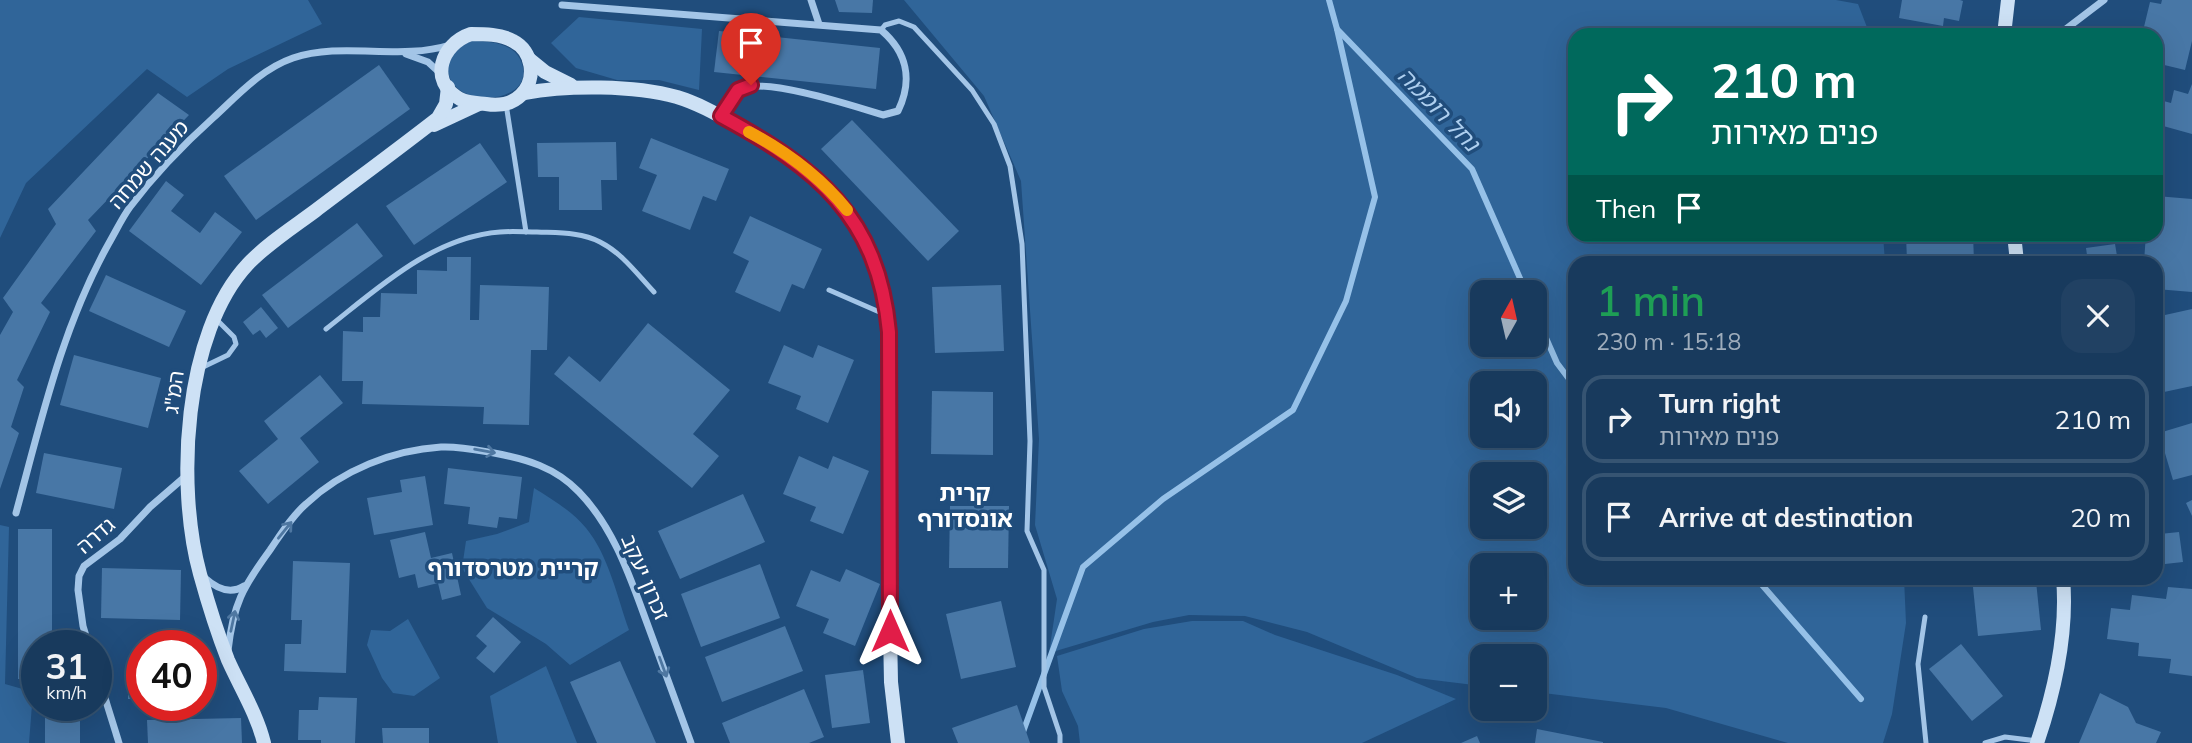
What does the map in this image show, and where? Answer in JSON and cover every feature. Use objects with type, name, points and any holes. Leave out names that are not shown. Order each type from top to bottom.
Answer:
[{"type":"street","points":[[811,0],[819,24]]},
{"type":"street","points":[[2005,28],[2008,0]]},
{"type":"street","points":[[2067,28],[2105,0]]},
{"type":"street","points":[[562,5],[881,30],[894,41],[905,60],[904,99],[898,111],[883,115],[779,87],[751,85],[738,90],[721,116]]},
{"type":"street","points":[[524,93],[530,83],[532,71],[524,49],[514,41],[503,37],[471,34],[459,38],[444,56],[442,68],[446,82],[462,100],[480,104],[506,104],[524,93],[576,87],[675,97],[698,104],[769,142],[812,174],[845,208],[878,274],[886,301],[891,681],[898,743]]},
{"type":"street","name":"מענה שמחה","points":[[16,513],[49,388],[94,271],[129,208],[180,149],[271,68],[307,54],[424,52],[450,46]]},
{"type":"street","name":"מענה שמחה","points":[[402,52],[428,62],[446,82]]},
{"type":"street","points":[[529,59],[560,81],[576,87]]},
{"type":"street","name":"המ\"ג","points":[[264,743],[228,659],[199,570],[188,474],[190,409],[198,369],[214,318],[231,285],[248,263],[438,118],[446,104],[446,82]]},
{"type":"street","name":"המ\"ג","points":[[420,132],[480,104]]},
{"type":"street","name":"זכרון יעקב","points":[[228,659],[232,624],[244,585],[305,504],[357,469],[390,456],[443,446],[490,452],[541,464],[564,478],[581,493],[615,542],[691,743]]},
{"type":"street","name":"גדרה","points":[[84,630],[78,590],[79,576],[84,566],[120,539],[150,507],[188,474]]},
{"type":"street","points":[[199,570],[209,582],[225,590],[235,590],[244,585]]},
{"type":"street","points":[[2038,742],[2059,662],[2063,585]]},
{"type":"street","points":[[112,720],[119,743]]},
{"type":"lane","points":[[881,30],[885,25],[898,21],[914,27],[972,89],[994,124],[1010,166],[1023,244],[1030,441],[1027,531],[1044,570],[1044,687],[1060,735],[1060,743]]},
{"type":"lane","points":[[506,104],[526,232]]},
{"type":"lane","points":[[326,329],[400,271],[449,245],[481,234],[573,233],[598,241],[619,254],[654,292]]},
{"type":"lane","points":[[829,290],[887,315]]},
{"type":"lane","points":[[198,369],[228,355],[236,344],[234,337],[214,318]]},
{"type":"lane","points":[[1925,617],[1918,664],[1926,743]]},
{"type":"lane","points":[[1985,743],[2005,737],[2038,742]]},
{"type":"shaded area","points":[[0,0],[308,0],[322,24],[228,69],[187,97],[147,69],[26,183],[0,238]]},
{"type":"shaded area","points":[[904,0],[1836,0],[1858,4],[1867,28],[1568,28],[1568,242],[1884,242],[1885,256],[1568,256],[1568,585],[1904,585],[1906,623],[1892,714],[1883,743],[1788,743],[1666,708],[1547,693],[1547,644],[1470,644],[1470,685],[1417,678],[1307,632],[1245,616],[1189,615],[1153,622],[1049,653],[1057,599],[1035,525],[1039,439],[1021,181],[984,96]]},
{"type":"shaded area","points":[[579,17],[702,29],[699,90],[659,80],[617,80],[576,68],[551,43]]},
{"type":"shaded area","points":[[471,41],[498,44],[516,53],[523,74],[519,86],[494,97],[479,97],[464,93],[453,84],[448,71],[454,50]]},
{"type":"shaded area","points":[[534,488],[575,516],[594,539],[612,577],[629,630],[570,665],[546,644],[487,608],[462,568],[466,541],[497,534],[529,522]]},
{"type":"shaded area","points":[[0,525],[9,527],[5,684],[21,689],[21,721],[31,721],[29,743],[0,743]]},
{"type":"shaded area","points":[[408,619],[440,678],[414,696],[393,693],[382,678],[367,645],[371,630],[390,631]]},
{"type":"shaded area","points":[[1192,621],[1243,621],[1275,635],[1397,675],[1456,699],[1362,743],[1080,743],[1078,726],[1062,691],[1057,656],[1144,629]]},
{"type":"shaded area","points":[[546,666],[577,743],[498,743],[490,696]]},
{"type":"building","points":[[835,0],[873,0],[872,13],[839,12]]},
{"type":"building","points":[[1902,0],[1963,1],[1959,21],[1944,18],[1943,26],[1899,18]]},
{"type":"building","points":[[2162,0],[2192,0],[2192,41],[2185,70],[2163,65],[2163,28],[2144,28],[2150,2],[2161,4]]},
{"type":"building","points":[[719,31],[880,48],[876,89],[714,72]]},
{"type":"building","points":[[379,65],[410,109],[256,220],[224,176]]},
{"type":"building","points":[[2192,84],[2192,134],[2163,126],[2163,101],[2171,103],[2174,90],[2188,94]]},
{"type":"building","points":[[158,93],[189,115],[88,220],[96,231],[41,303],[50,312],[17,380],[24,387],[11,427],[19,433],[0,489],[0,335],[13,312],[3,298],[56,224],[48,209]]},
{"type":"building","points":[[852,120],[959,231],[928,261],[821,149]]},
{"type":"building","points":[[651,138],[729,169],[716,201],[703,196],[690,230],[642,211],[657,175],[639,168]]},
{"type":"building","points":[[616,142],[617,180],[601,180],[602,210],[559,210],[559,177],[538,177],[537,143]]},
{"type":"building","points":[[480,143],[507,182],[414,245],[386,206]]},
{"type":"building","points":[[166,181],[184,195],[171,211],[200,233],[215,212],[242,232],[201,285],[129,231]]},
{"type":"building","points":[[2163,197],[2192,199],[2192,292],[2163,290],[2163,256],[2144,256],[2145,242],[2163,242]]},
{"type":"building","points":[[750,216],[822,249],[804,289],[792,284],[780,312],[735,292],[749,261],[733,253]]},
{"type":"building","points":[[357,223],[383,256],[288,328],[262,295]]},
{"type":"building","points":[[1906,242],[1973,242],[1974,256],[1907,256]]},
{"type":"building","points":[[2115,244],[2117,256],[2087,256],[2086,248]]},
{"type":"building","points":[[447,257],[471,257],[470,320],[479,320],[480,285],[549,287],[547,350],[531,350],[529,425],[483,424],[484,407],[362,404],[363,381],[342,381],[343,331],[363,332],[363,317],[380,317],[381,293],[417,294],[417,270],[447,271]]},
{"type":"building","points":[[106,275],[186,311],[169,347],[89,311]]},
{"type":"building","points":[[1001,285],[1004,351],[935,353],[932,287]]},
{"type":"building","points":[[261,307],[278,328],[266,338],[260,330],[253,335],[243,322]]},
{"type":"building","points":[[2192,309],[2192,386],[2164,392],[2163,388],[2163,315]]},
{"type":"building","points":[[648,323],[730,390],[693,434],[719,456],[692,488],[554,374],[569,356],[600,382]]},
{"type":"building","points":[[784,345],[813,358],[818,345],[854,360],[828,423],[796,409],[801,396],[768,383]]},
{"type":"building","points":[[74,355],[161,378],[148,428],[60,405]]},
{"type":"building","points":[[320,375],[343,403],[300,438],[319,462],[268,504],[239,471],[278,439],[264,421]]},
{"type":"building","points":[[932,391],[993,392],[993,455],[931,454]]},
{"type":"building","points":[[2192,423],[2192,475],[2173,480],[2163,446],[2163,432]]},
{"type":"building","points":[[44,453],[122,468],[114,509],[36,493]]},
{"type":"building","points":[[799,456],[828,469],[833,456],[869,471],[843,534],[810,521],[816,507],[783,494]]},
{"type":"building","points":[[448,468],[522,477],[517,519],[499,517],[497,528],[468,524],[470,507],[444,504]]},
{"type":"building","points":[[425,476],[433,525],[374,535],[367,498],[402,492],[400,480]]},
{"type":"building","points":[[743,494],[765,542],[680,579],[658,531]]},
{"type":"building","points":[[2192,500],[2192,516],[2186,503]]},
{"type":"building","points":[[950,506],[1009,506],[1008,568],[949,568]]},
{"type":"building","points":[[18,529],[52,529],[52,630],[21,630],[21,679],[18,679]]},
{"type":"building","points":[[425,532],[431,558],[452,553],[461,595],[442,600],[438,583],[418,588],[415,574],[399,578],[390,540]]},
{"type":"building","points":[[2179,532],[2183,562],[2163,564],[2163,534]]},
{"type":"building","points":[[293,561],[350,563],[346,673],[284,671],[285,644],[301,644],[302,620],[291,620]]},
{"type":"building","points":[[760,564],[780,618],[701,647],[681,594]]},
{"type":"building","points":[[102,568],[181,570],[180,620],[101,618]]},
{"type":"building","points":[[846,569],[880,584],[855,646],[823,633],[829,619],[796,606],[811,570],[840,582]]},
{"type":"building","points":[[2036,585],[2041,630],[1978,636],[1973,587]]},
{"type":"building","points":[[2168,587],[2192,589],[2192,676],[2169,673],[2171,659],[2138,656],[2139,643],[2107,639],[2111,608],[2130,610],[2132,595],[2166,599]]},
{"type":"building","points":[[1001,601],[1016,667],[961,679],[946,614]]},
{"type":"building","points":[[493,617],[521,642],[494,673],[476,658],[487,646],[476,636]]},
{"type":"building","points":[[785,626],[803,671],[722,702],[705,657]]},
{"type":"building","points":[[1961,644],[2003,696],[1972,721],[1929,669]]},
{"type":"building","points":[[620,661],[656,743],[597,743],[570,682]]},
{"type":"building","points":[[863,670],[870,723],[832,728],[825,675]]},
{"type":"building","points":[[804,689],[824,737],[809,743],[730,743],[722,723]]},
{"type":"building","points":[[2100,693],[2128,707],[2136,723],[2161,732],[2156,743],[2079,743]]},
{"type":"building","points":[[319,697],[357,698],[355,743],[298,740],[299,710],[318,710]]},
{"type":"building","points":[[1017,705],[1030,743],[958,743],[952,728]]},
{"type":"building","points":[[241,718],[242,743],[148,743],[147,721],[217,721],[217,719]]},
{"type":"building","points":[[45,721],[80,721],[80,743],[45,743]]},
{"type":"building","points":[[382,728],[429,728],[429,743],[383,743]]},
{"type":"building","points":[[1537,729],[1603,742],[1603,743],[1535,743]]},
{"type":"building","points":[[1477,736],[1480,743],[1461,743]]},
{"type":"waterway","name":"נחל רוממה","points":[[1329,0],[1337,29],[1472,169],[1521,280]]},
{"type":"waterway","points":[[1019,743],[1083,567],[1163,499],[1293,410],[1346,301],[1375,197],[1337,29]]},
{"type":"waterway","name":"נחל רוממה","points":[[1547,340],[1557,363],[1568,378]]},
{"type":"waterway","name":"נחל רוממה","points":[[1762,585],[1861,699]]},
{"type":"slow traffic","points":[[749,132],[769,142],[812,174],[847,210]]},
{"type":"district","name":"קרית אונסדורף","points":[[965,505]]},
{"type":"district","name":"קריית מטרסדורף","points":[[513,567]]},
{"type":"route","points":[[751,85],[738,90],[721,116],[769,142],[812,174],[845,208],[864,241],[886,301],[889,332],[890,631]]}]
